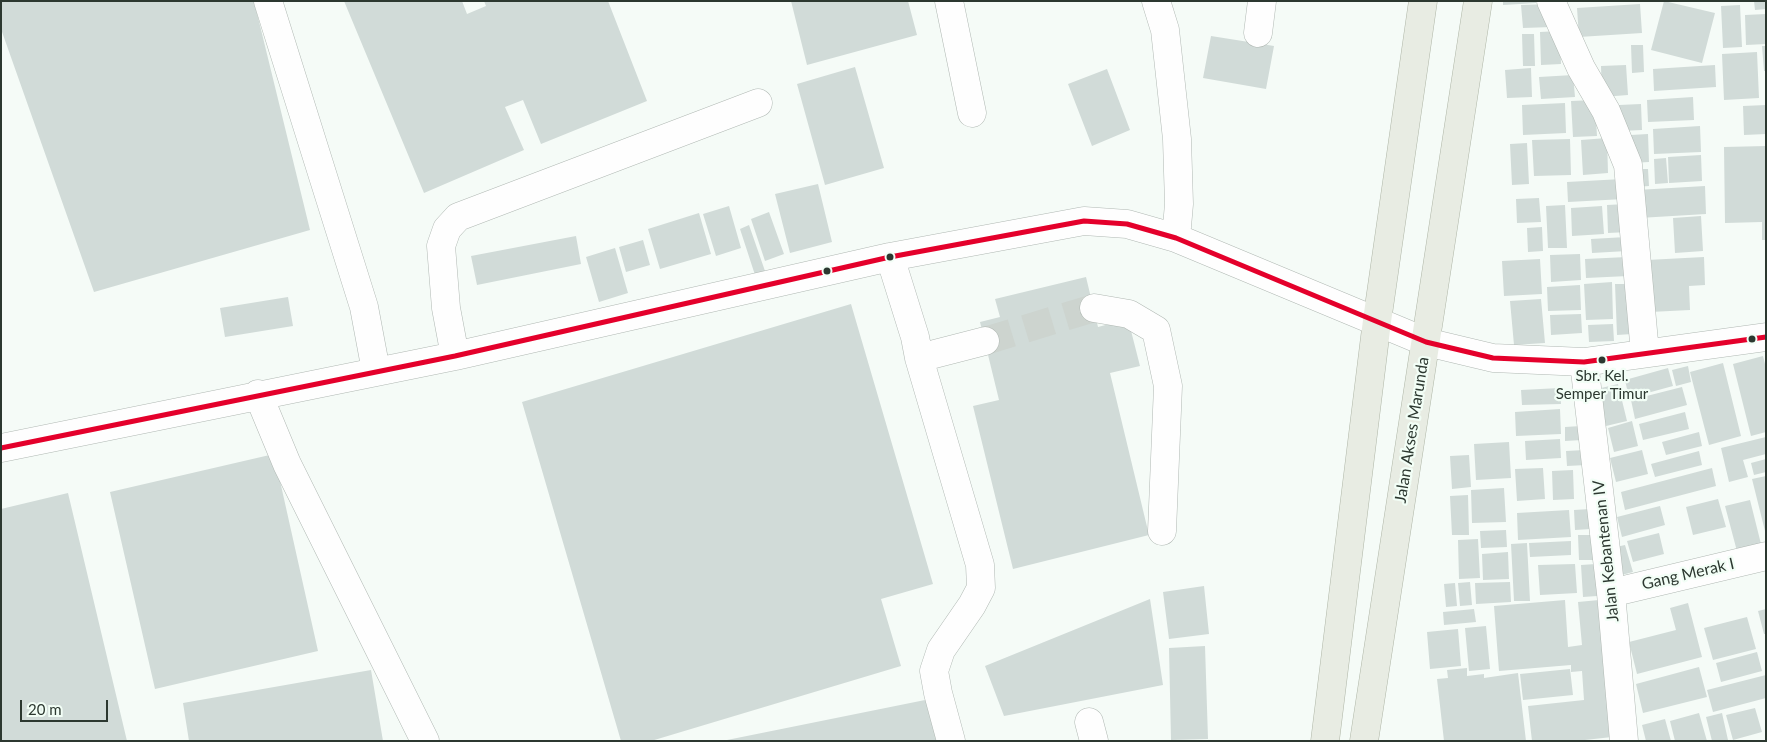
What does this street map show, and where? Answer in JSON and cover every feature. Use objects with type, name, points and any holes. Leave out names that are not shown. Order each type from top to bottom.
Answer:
[{"type":"main road","points":[[1325,741],[1377,321],[1423,1]]},
{"type":"main road","name":"Jalan Akses Marunda","points":[[1364,741],[1478,1]]},
{"type":"street","points":[[268,1],[364,307],[376,371]]},
{"type":"street","points":[[949,1],[972,113]]},
{"type":"street","points":[[1156,1],[1165,30],[1177,139],[1179,204],[1176,238]]},
{"type":"street","points":[[1258,33],[1262,1]]},
{"type":"street","points":[[1551,1],[1582,68],[1606,111],[1628,165],[1645,353]]},
{"type":"street","points":[[455,356],[446,308],[440,246],[447,229],[458,217],[758,103]]},
{"type":"street","points":[[1,448],[258,394],[455,356],[890,257],[1084,221],[1127,224],[1176,238],[1426,342],[1493,358],[1584,362],[1766,337]]},
{"type":"street","points":[[890,257],[915,337],[980,565],[981,588],[972,605],[941,650],[934,671],[951,741]]},
{"type":"street","points":[[1094,308],[1129,314],[1156,330],[1168,386],[1162,531]]},
{"type":"street","points":[[920,358],[985,341]]},
{"type":"street","name":"Jalan Kebantenan IV","points":[[1584,362],[1611,593],[1624,741]]},
{"type":"street","points":[[258,394],[287,464],[425,741]]},
{"type":"street","name":"Gang Merak I","points":[[1611,593],[1766,556]]},
{"type":"building","points":[[1,1],[254,1],[310,230],[94,292],[1,29]]},
{"type":"building","points":[[344,1],[462,1],[467,14],[486,6],[484,1],[608,1],[647,101],[541,144],[523,100],[505,107],[524,150],[424,193]]},
{"type":"building","points":[[791,1],[908,1],[917,35],[807,65]]},
{"type":"building","points":[[1503,1],[1536,1],[1536,3],[1503,5]]},
{"type":"building","points":[[1664,1],[1715,13],[1702,63],[1651,50]]},
{"type":"building","points":[[1754,1],[1766,1],[1766,9],[1755,10]]},
{"type":"building","points":[[1551,4],[1552,27],[1523,28],[1521,5]]},
{"type":"building","points":[[1640,4],[1642,33],[1579,37],[1577,8]]},
{"type":"building","points":[[1740,5],[1742,47],[1723,48],[1721,6]]},
{"type":"building","points":[[1766,14],[1766,44],[1746,45],[1745,15]]},
{"type":"building","points":[[1560,31],[1561,64],[1541,65],[1540,32]]},
{"type":"building","points":[[1522,34],[1534,34],[1535,66],[1523,66]]},
{"type":"building","points":[[1211,36],[1274,46],[1266,89],[1203,78]]},
{"type":"building","points":[[1631,45],[1643,45],[1644,72],[1632,73]]},
{"type":"building","points":[[1762,46],[1766,46],[1766,71],[1764,71]]},
{"type":"building","points":[[1757,52],[1759,98],[1724,100],[1722,54]]},
{"type":"building","points":[[1626,65],[1628,95],[1602,97],[1601,66]]},
{"type":"building","points":[[1715,65],[1716,87],[1654,91],[1653,69]]},
{"type":"building","points":[[855,67],[884,168],[825,185],[797,84]]},
{"type":"building","points":[[1531,68],[1532,97],[1507,98],[1505,70]]},
{"type":"building","points":[[1107,69],[1130,130],[1092,146],[1068,84]]},
{"type":"building","points":[[1573,75],[1575,97],[1541,99],[1539,77]]},
{"type":"building","points":[[1693,97],[1694,120],[1648,122],[1647,100]]},
{"type":"building","points":[[1595,100],[1597,136],[1573,137],[1571,101]]},
{"type":"building","points":[[1565,103],[1566,133],[1523,135],[1522,105]]},
{"type":"building","points":[[1641,104],[1642,130],[1620,131],[1619,105]]},
{"type":"building","points":[[1766,105],[1766,134],[1744,135],[1743,106]]},
{"type":"building","points":[[1700,126],[1701,152],[1654,154],[1653,129]]},
{"type":"building","points":[[1648,134],[1649,162],[1632,163],[1631,135]]},
{"type":"building","points":[[1607,138],[1608,173],[1583,175],[1581,140]]},
{"type":"building","points":[[1570,139],[1571,175],[1534,176],[1532,140]]},
{"type":"building","points":[[1527,143],[1529,184],[1512,185],[1510,144]]},
{"type":"building","points":[[1766,146],[1766,240],[1762,240],[1762,222],[1725,223],[1724,147]]},
{"type":"building","points":[[1701,155],[1702,181],[1669,183],[1668,157]]},
{"type":"building","points":[[1666,158],[1668,183],[1655,184],[1654,159]]},
{"type":"building","points":[[1635,169],[1648,169],[1649,186],[1635,187]]},
{"type":"building","points":[[1622,179],[1624,199],[1568,202],[1567,182]]},
{"type":"building","points":[[818,184],[832,242],[790,253],[775,194]]},
{"type":"building","points":[[1705,186],[1706,214],[1639,218],[1637,190]]},
{"type":"building","points":[[1539,198],[1541,222],[1517,223],[1516,199]]},
{"type":"building","points":[[1626,204],[1628,232],[1608,233],[1607,205]]},
{"type":"building","points":[[1565,205],[1567,248],[1548,248],[1546,206]]},
{"type":"building","points":[[729,206],[741,248],[716,256],[703,214]]},
{"type":"building","points":[[1602,206],[1604,234],[1572,236],[1571,208]]},
{"type":"building","points":[[769,212],[784,254],[765,261],[751,219]]},
{"type":"building","points":[[699,213],[711,254],[660,269],[648,229]]},
{"type":"building","points":[[1701,216],[1703,251],[1675,253],[1673,218]]},
{"type":"building","points":[[749,225],[765,271],[755,275],[740,229]]},
{"type":"building","points":[[1542,227],[1543,251],[1528,252],[1527,228]]},
{"type":"building","points":[[576,236],[581,264],[477,285],[471,256]]},
{"type":"building","points":[[1626,237],[1627,251],[1592,253],[1591,239]]},
{"type":"building","points":[[643,240],[650,265],[626,272],[619,247]]},
{"type":"building","points":[[615,248],[628,293],[599,302],[586,257]]},
{"type":"building","points":[[1580,254],[1581,280],[1551,282],[1550,255]]},
{"type":"building","points":[[1627,257],[1628,276],[1586,278],[1585,259]]},
{"type":"building","points":[[1704,257],[1705,285],[1689,286],[1690,310],[1650,312],[1647,260]]},
{"type":"building","points":[[1540,259],[1542,294],[1504,296],[1502,261]]},
{"type":"building","points":[[1086,277],[1098,327],[1128,319],[1140,366],[1110,373],[1149,535],[1013,569],[973,406],[999,400],[980,322],[1000,317],[995,299]]},
{"type":"building","points":[[1612,282],[1613,319],[1586,320],[1584,284]]},
{"type":"building","points":[[1615,284],[1630,284],[1632,334],[1617,335]]},
{"type":"building","points":[[1580,285],[1581,310],[1548,311],[1547,287]]},
{"type":"building","points":[[288,297],[293,326],[225,337],[220,308]]},
{"type":"building","points":[[1541,299],[1545,343],[1514,345],[1510,301]]},
{"type":"building","points":[[851,304],[933,584],[881,599],[901,666],[651,741],[621,741],[522,402]]},
{"type":"building","points":[[1581,314],[1582,333],[1551,335],[1550,315]]},
{"type":"building","points":[[1613,324],[1614,341],[1589,342],[1588,325]]},
{"type":"building","points":[[1763,356],[1766,368],[1766,432],[1751,436],[1733,364]]},
{"type":"building","points":[[1723,363],[1741,436],[1709,445],[1690,372]]},
{"type":"building","points":[[1688,366],[1691,382],[1676,386],[1672,370]]},
{"type":"building","points":[[1668,368],[1673,386],[1629,398],[1625,380]]},
{"type":"building","points":[[1618,384],[1627,421],[1606,426],[1597,389]]},
{"type":"building","points":[[1682,387],[1687,405],[1635,419],[1631,400]]},
{"type":"building","points":[[1560,388],[1561,404],[1522,405],[1521,390]]},
{"type":"building","points":[[1560,409],[1561,434],[1516,436],[1515,412]]},
{"type":"building","points":[[1685,412],[1689,429],[1643,440],[1639,424]]},
{"type":"building","points":[[1632,421],[1638,446],[1614,452],[1608,428]]},
{"type":"building","points":[[1581,426],[1582,440],[1565,441],[1565,427]]},
{"type":"building","points":[[1699,432],[1702,446],[1666,455],[1662,442]]},
{"type":"building","points":[[1766,437],[1766,454],[1743,460],[1748,477],[1729,482],[1721,448]]},
{"type":"building","points":[[1560,439],[1561,458],[1526,460],[1525,441]]},
{"type":"building","points":[[1509,442],[1511,478],[1476,480],[1474,444]]},
{"type":"building","points":[[1585,450],[1586,465],[1567,466],[1566,451]]},
{"type":"building","points":[[1642,450],[1648,474],[1616,482],[1610,458]]},
{"type":"building","points":[[1699,451],[1702,465],[1655,477],[1651,464]]},
{"type":"building","points":[[274,454],[318,651],[155,689],[110,492]]},
{"type":"building","points":[[1469,455],[1471,487],[1452,489],[1450,456]]},
{"type":"building","points":[[1766,459],[1766,472],[1754,475],[1751,463]]},
{"type":"building","points":[[1543,468],[1545,499],[1517,501],[1515,469]]},
{"type":"building","points":[[1712,468],[1716,486],[1625,510],[1621,492]]},
{"type":"building","points":[[1573,470],[1574,499],[1553,500],[1552,471]]},
{"type":"building","points":[[1766,476],[1766,531],[1765,531],[1752,479]]},
{"type":"building","points":[[1504,488],[1506,522],[1472,523],[1471,490]]},
{"type":"building","points":[[68,493],[127,741],[1,741],[1,509]]},
{"type":"building","points":[[1468,495],[1469,535],[1452,535],[1450,496]]},
{"type":"building","points":[[1718,499],[1726,527],[1693,535],[1686,507]]},
{"type":"building","points":[[1750,500],[1762,548],[1738,555],[1725,506]]},
{"type":"building","points":[[1660,506],[1665,525],[1622,537],[1617,517]]},
{"type":"building","points":[[1590,509],[1591,529],[1575,530],[1574,510]]},
{"type":"building","points":[[1569,510],[1571,537],[1518,540],[1517,513]]},
{"type":"building","points":[[1506,530],[1507,547],[1481,548],[1480,531]]},
{"type":"building","points":[[1659,533],[1664,554],[1633,562],[1627,541]]},
{"type":"building","points":[[1578,535],[1592,535],[1594,560],[1579,560]]},
{"type":"building","points":[[1478,539],[1480,578],[1459,579],[1458,540]]},
{"type":"building","points":[[1571,541],[1571,555],[1530,557],[1529,543]]},
{"type":"building","points":[[1527,543],[1530,601],[1514,601],[1511,544]]},
{"type":"building","points":[[1625,545],[1633,572],[1614,577],[1607,549]]},
{"type":"building","points":[[1508,552],[1509,579],[1483,580],[1482,554]]},
{"type":"building","points":[[1575,564],[1577,593],[1540,595],[1538,565]]},
{"type":"building","points":[[1596,564],[1597,596],[1583,597],[1581,565]]},
{"type":"building","points":[[1470,582],[1472,605],[1460,606],[1458,583]]},
{"type":"building","points":[[1510,582],[1511,602],[1476,604],[1475,583]]},
{"type":"building","points":[[1455,583],[1457,606],[1446,607],[1444,584]]},
{"type":"building","points":[[1204,586],[1209,634],[1169,639],[1163,592]]},
{"type":"building","points":[[1150,599],[1163,685],[1004,716],[985,666]]},
{"type":"building","points":[[1565,600],[1568,647],[1582,645],[1578,602],[1599,600],[1612,737],[1576,741],[1532,741],[1528,706],[1584,700],[1582,671],[1571,672],[1571,665],[1499,671],[1494,606]]},
{"type":"building","points":[[1688,603],[1702,657],[1637,674],[1629,642],[1676,630],[1670,608]]},
{"type":"building","points":[[1474,609],[1476,622],[1444,625],[1443,612]]},
{"type":"building","points":[[1766,609],[1766,634],[1764,634],[1758,611]]},
{"type":"building","points":[[1747,617],[1756,649],[1713,660],[1704,628]]},
{"type":"building","points":[[1486,626],[1490,669],[1469,671],[1465,628]]},
{"type":"building","points":[[1458,629],[1461,666],[1430,669],[1427,632]]},
{"type":"building","points":[[1205,646],[1208,739],[1171,740],[1169,648]]},
{"type":"building","points":[[1757,652],[1762,671],[1721,682],[1716,663]]},
{"type":"building","points":[[1699,667],[1707,697],[1643,713],[1636,684]]},
{"type":"building","points":[[1467,668],[1467,676],[1484,674],[1484,678],[1518,673],[1526,741],[1444,741],[1437,679],[1448,678],[1447,670]]},
{"type":"building","points":[[1570,669],[1573,695],[1523,700],[1520,674]]},
{"type":"building","points":[[371,670],[383,741],[189,741],[183,703]]},
{"type":"building","points":[[1766,675],[1766,698],[1713,712],[1707,690]]},
{"type":"building","points":[[930,699],[939,741],[727,741],[727,740]]},
{"type":"building","points":[[1755,708],[1762,732],[1733,740],[1726,715]]},
{"type":"building","points":[[1699,713],[1707,741],[1675,741],[1670,721]]},
{"type":"building","points":[[1722,713],[1728,740],[1712,741],[1706,717]]},
{"type":"building","points":[[1665,719],[1671,741],[1646,741],[1642,725]]},
{"type":"tunnel","points":[[985,341],[1094,308]]},
{"type":"transit line","name":"20","points":[[1,448],[455,356],[890,257],[1084,221],[1127,224],[1176,238],[1426,342],[1493,358],[1584,362],[1766,337]]},
{"type":"place","name":"Sbr. Kel. Semper Timur","points":[[1602,360]]}]
